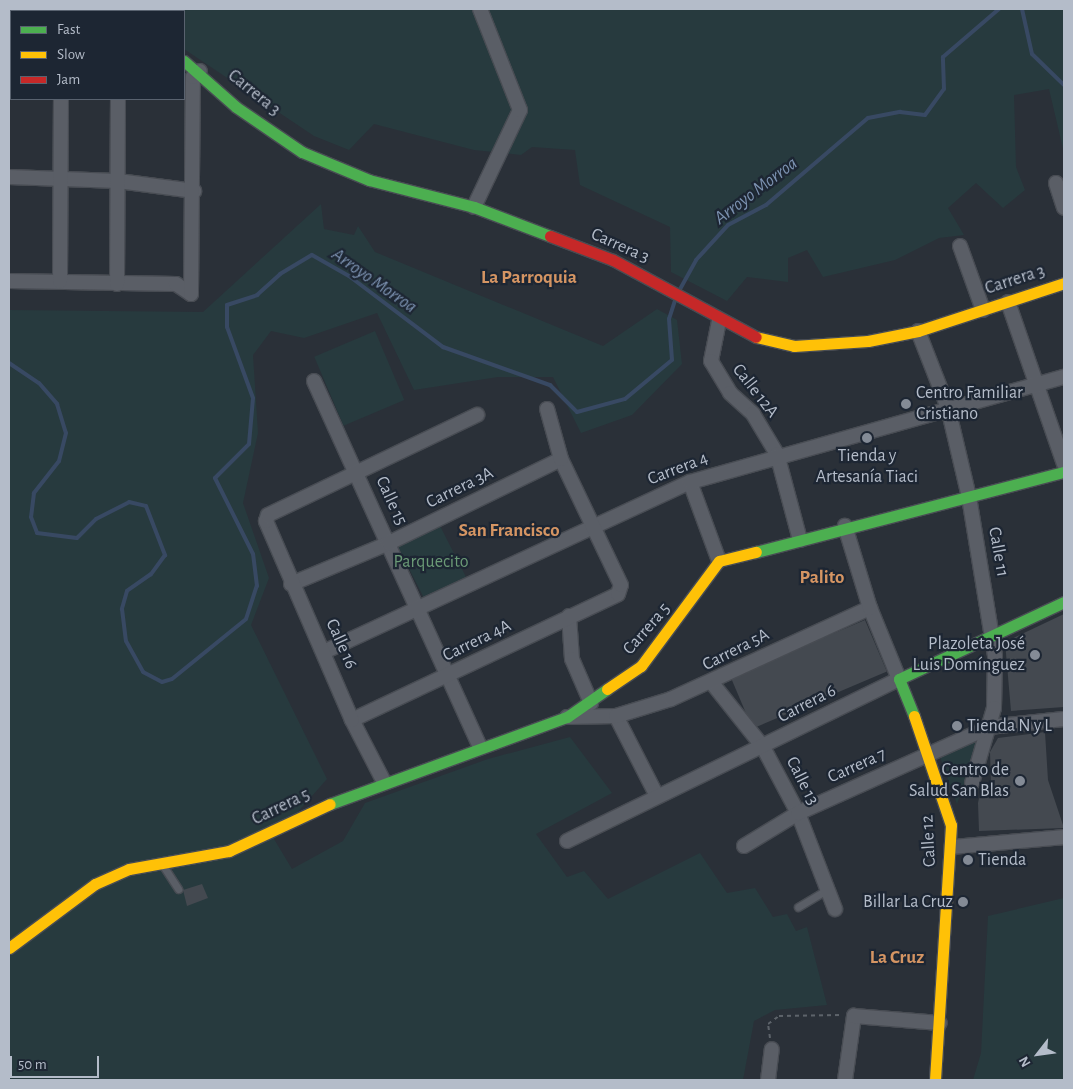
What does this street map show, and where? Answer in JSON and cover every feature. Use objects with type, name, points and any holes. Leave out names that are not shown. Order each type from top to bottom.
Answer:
[{"type":"street","points":[[474,207],[520,110],[480,9]]},
{"type":"street","name":"Carrera 3","points":[[185,63],[192,75],[302,152],[369,180],[474,207],[613,260],[688,301],[718,321],[750,336],[794,346],[918,331],[1064,283]]},
{"type":"street","points":[[9,281],[176,284],[191,294],[194,191],[192,75]]},
{"type":"street","points":[[60,100],[60,281]]},
{"type":"street","points":[[117,284],[118,100]]},
{"type":"street","points":[[9,177],[60,176],[194,191]]},
{"type":"street","points":[[1056,183],[1064,208]]},
{"type":"street","points":[[960,246],[983,310]]},
{"type":"street","points":[[1008,302],[1064,464]]},
{"type":"street","name":"Calle 12A","points":[[718,321],[711,361],[730,393],[753,414],[777,454],[800,540]]},
{"type":"street","name":"Calle 11","points":[[918,331],[948,408],[969,497],[993,634],[997,683],[989,727],[972,783]]},
{"type":"street","name":"Carrera 4","points":[[326,651],[420,609],[595,524],[690,482],[777,454],[1064,377]]},
{"type":"street","name":"Calle 15","points":[[314,381],[451,675],[480,747]]},
{"type":"street","points":[[548,409],[561,459],[595,524]]},
{"type":"street","points":[[357,474],[477,416]]},
{"type":"street","name":"Carrera 3A","points":[[291,584],[389,543],[561,459]]},
{"type":"street","points":[[690,482],[719,561],[845,526],[969,497],[1064,472]]},
{"type":"street","name":"Calle 16","points":[[357,474],[268,515],[266,521],[291,584],[326,651],[352,720],[384,782]]},
{"type":"street","name":"Carrera 4A","points":[[352,720],[451,675],[569,616],[618,594],[621,585],[595,524]]},
{"type":"street","name":"Calle 12","points":[[845,526],[870,608],[930,754],[951,825],[952,847],[935,1080]]},
{"type":"street","name":"Carrera 5","points":[[9,948],[95,884],[129,869],[230,851],[318,808],[384,782],[567,717],[591,703],[641,666],[698,595],[719,561]]},
{"type":"street","name":"Carrera 6","points":[[567,841],[899,679],[1064,602]]},
{"type":"street","name":"Carrera 5A","points":[[567,717],[616,716],[712,684],[870,608]]},
{"type":"street","points":[[569,616],[572,659],[591,703]]},
{"type":"street","name":"Calle 13","points":[[712,684],[763,747],[798,813],[829,889],[835,910]]},
{"type":"street","points":[[616,716],[657,796]]},
{"type":"street","name":"Carrera 7","points":[[744,846],[798,813],[989,727],[1064,719]]},
{"type":"street","points":[[952,847],[1064,837]]},
{"type":"street","points":[[845,1080],[854,1016],[940,1023]]},
{"type":"street","points":[[768,1080],[772,1049]]},
{"type":"lane","points":[[161,864],[178,889]]},
{"type":"lane","points":[[798,907],[829,889]]},
{"type":"path","points":[[772,1049],[768,1024],[779,1016],[854,1016]]},
{"type":"green space","points":[[128,9],[1064,9],[1064,153],[1049,89],[1014,95],[1016,167],[1025,190],[1003,208],[976,183],[948,208],[964,235],[939,238],[895,260],[823,277],[807,250],[788,258],[788,282],[747,277],[727,301],[671,272],[670,227],[580,185],[575,150],[532,147],[521,155],[474,150],[374,124],[349,150],[314,136],[185,50],[185,10]]},
{"type":"green space","points":[[321,204],[324,229],[354,235],[358,226],[375,252],[603,346],[657,309],[677,320],[682,364],[632,415],[581,433],[553,377],[498,377],[414,390],[377,313],[304,338],[271,331],[253,355],[258,433],[243,503],[269,578],[251,625],[327,779],[274,839],[292,869],[343,841],[365,803],[488,759],[570,737],[612,793],[536,834],[567,877],[584,871],[608,899],[700,853],[727,893],[755,888],[773,917],[787,914],[796,931],[807,927],[827,1005],[775,1010],[754,1021],[743,1080],[9,1080],[9,310],[203,312]]},
{"type":"green space","points":[[375,331],[404,400],[344,426],[314,357]]},
{"type":"green space","name":"Parquecito","points":[[438,522],[468,580],[426,601],[396,543]]},
{"type":"green space","points":[[979,734],[981,738],[957,804],[940,757]]},
{"type":"green space","points":[[1064,898],[1064,1080],[973,1080],[981,1053],[988,916]]},
{"type":"building","name":"Plazoleta José Luis Domínguez","points":[[1064,614],[1064,707],[1011,711],[1005,642]]},
{"type":"building","points":[[865,620],[887,672],[752,729],[731,677]]},
{"type":"building","name":"Centro de Salud San Blas","points":[[1045,732],[1048,780],[1064,828],[979,831],[978,803],[982,783],[991,783],[990,752],[998,738]]},
{"type":"building","points":[[202,884],[208,898],[187,906],[183,890]]},
{"type":"waterway","name":"Arroyo Morroa","points":[[679,291],[696,260],[728,225],[766,205],[868,118],[900,112],[925,115],[944,89],[943,57],[999,9]]},
{"type":"waterway","name":"Arroyo Morroa","points":[[1022,9],[1032,54],[1064,85]]},
{"type":"waterway","name":"Arroyo Morroa","points":[[9,363],[39,383],[57,404],[66,433],[59,461],[34,493],[31,517],[37,533],[77,538],[96,519],[129,502],[146,506],[165,555],[151,574],[127,591],[122,609],[126,641],[143,672],[162,682],[172,679],[246,619],[257,586],[253,554],[215,478],[249,444],[253,398],[227,327],[227,305],[257,295],[280,274],[312,255],[349,276],[443,347],[550,385],[577,412],[625,399],[672,360],[669,319],[675,300]]},
{"type":"traffic: fast","points":[[185,62],[236,107],[302,152],[369,180],[474,207],[550,236]]},
{"type":"traffic: fast","points":[[756,552],[1064,472]]},
{"type":"traffic: fast","points":[[914,716],[899,679],[1064,602]]},
{"type":"traffic: fast","points":[[330,804],[567,717],[607,689]]},
{"type":"traffic: slow","points":[[756,337],[794,346],[868,341],[918,331],[1064,283]]},
{"type":"traffic: slow","points":[[607,689],[641,666],[719,561],[756,552]]},
{"type":"traffic: slow","points":[[914,716],[951,825],[935,1080]]},
{"type":"traffic: slow","points":[[9,948],[95,884],[129,869],[229,851],[330,804]]},
{"type":"traffic: jam","points":[[550,236],[613,260],[756,337]]},
{"type":"place","name":"Centro Familiar Cristiano","points":[[906,404]]},
{"type":"place","name":"Tienda y Artesanía Tiaci","points":[[867,438]]},
{"type":"place","name":"Plazoleta José Luis Domínguez","points":[[1035,655]]},
{"type":"place","name":"Tienda N y L","points":[[957,726]]},
{"type":"place","name":"Centro de Salud San Blas","points":[[1020,781]]},
{"type":"place","name":"Tienda","points":[[968,860]]},
{"type":"place","name":"Billar La Cruz","points":[[963,902]]},
{"type":"district","name":"La Parroquia","points":[[529,278]]},
{"type":"district","name":"San Francisco","points":[[509,531]]},
{"type":"district","name":"Palito","points":[[822,578]]},
{"type":"district","name":"La Cruz","points":[[897,958]]}]
